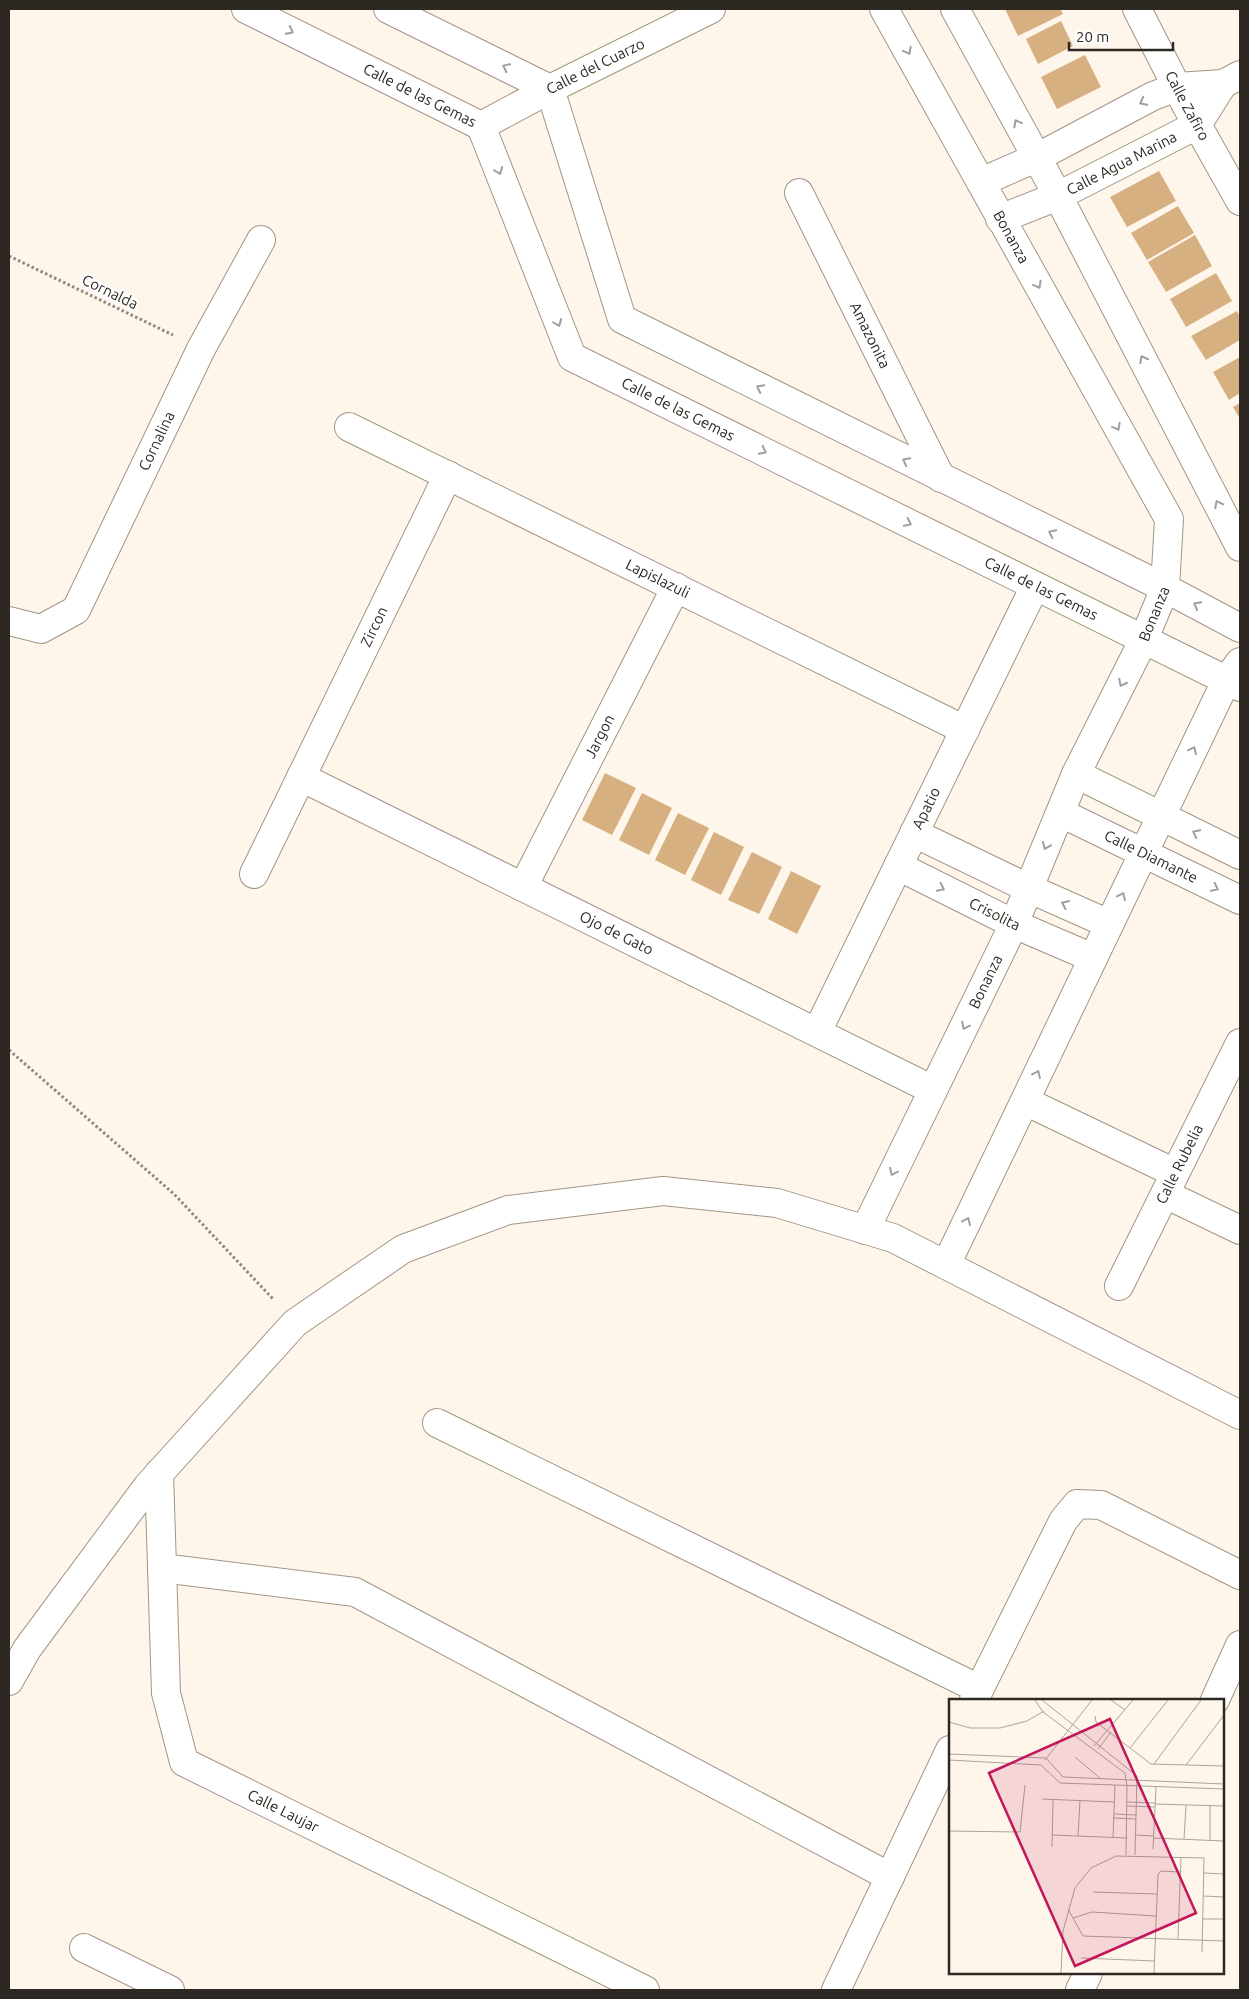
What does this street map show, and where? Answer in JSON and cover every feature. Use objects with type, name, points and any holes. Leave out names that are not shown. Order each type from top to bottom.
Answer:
[{"type":"street","name":"Calle de las Gemas","points":[[246,9],[481,126],[572,357],[1144,639],[1236,676]]},
{"type":"street","points":[[388,9],[550,89],[622,319],[1165,588],[1240,628]]},
{"type":"street","name":"Calle del Cuarzo","points":[[481,126],[550,89],[711,9]]},
{"type":"street","name":"Bonanza","points":[[865,1230],[1014,924],[1076,774],[1144,639],[1165,588],[1169,519],[884,9]]},
{"type":"street","points":[[954,9],[1058,196],[1240,547]]},
{"type":"street","name":"Calle Zafiro","points":[[1138,9],[1197,125],[1240,201]]},
{"type":"street","points":[[981,182],[1036,158],[1154,96],[1177,87],[1232,79]]},
{"type":"street","points":[[1197,125],[1232,79]]},
{"type":"street","name":"Calle Agua Marina","points":[[1000,218],[1058,196],[1197,125]]},
{"type":"street","name":"Amazonita","points":[[799,193],[941,478]]},
{"type":"street","name":"Cornalina","points":[[9,622],[41,629],[76,610],[201,349],[261,240]]},
{"type":"street","name":"Lapislazuli","points":[[349,427],[965,730]]},
{"type":"street","name":"Zircon","points":[[254,874],[448,475]]},
{"type":"street","name":"Apatio","points":[[817,1032],[1035,586]]},
{"type":"street","name":"Jargon","points":[[522,887],[676,587]]},
{"type":"street","points":[[946,1265],[1142,852],[1236,676]]},
{"type":"street","points":[[1076,774],[1240,854]]},
{"type":"street","name":"Ojo de Gato","points":[[301,777],[933,1090]]},
{"type":"street","name":"Calle Diamante","points":[[1061,813],[1240,900]]},
{"type":"street","points":[[914,833],[1028,888],[1109,924]]},
{"type":"street","name":"Crisolita","points":[[898,866],[1014,924],[1093,958]]},
{"type":"street","name":"Calle Rubelia","points":[[1119,1286],[1240,1043]]},
{"type":"street","points":[[1025,1101],[1170,1184],[1240,1230]]},
{"type":"street","points":[[9,1681],[32,1642],[147,1487],[295,1323],[403,1249],[508,1210],[663,1191],[777,1202],[893,1238],[1240,1415]]},
{"type":"street","points":[[437,1423],[977,1695],[1063,1521],[1077,1504],[1101,1506],[1240,1575]]},
{"type":"street","name":"Calle Laujar","points":[[160,1473],[166,1693],[184,1762],[645,1990]]},
{"type":"street","points":[[162,1568],[355,1592],[890,1877]]},
{"type":"street","points":[[1215,1699],[1240,1645]]},
{"type":"street","points":[[836,1990],[949,1752]]},
{"type":"street","points":[[84,1948],[170,1990]]},
{"type":"street","points":[[1080,1990],[1088,1974]]},
{"type":"path","name":"Cornalda","points":[[9,256],[201,349]]},
{"type":"path","points":[[9,1050],[174,1194],[295,1323]]},
{"type":"building","points":[[1005,9],[1060,9],[1063,14],[1018,36]]},
{"type":"building","points":[[1061,21],[1073,46],[1038,64],[1026,39]]},
{"type":"building","points":[[1085,55],[1101,87],[1057,109],[1041,77]]},
{"type":"building","points":[[1159,171],[1176,201],[1127,227],[1110,197]]},
{"type":"building","points":[[1178,206],[1194,233],[1147,260],[1131,233]]},
{"type":"building","points":[[1195,235],[1212,266],[1166,292],[1148,262]]},
{"type":"building","points":[[1216,273],[1232,301],[1186,327],[1170,299]]},
{"type":"building","points":[[1237,311],[1240,317],[1240,340],[1206,360],[1191,336]]},
{"type":"building","points":[[1240,357],[1240,393],[1229,400],[1213,372]]},
{"type":"building","points":[[1240,403],[1240,419],[1233,407]]},
{"type":"building","points":[[605,773],[636,788],[612,835],[582,820]]},
{"type":"building","points":[[642,793],[672,808],[649,855],[619,840]]},
{"type":"building","points":[[678,813],[709,828],[685,875],[655,860]]},
{"type":"building","points":[[714,832],[744,847],[721,895],[691,880]]},
{"type":"building","points":[[752,852],[782,867],[759,914],[728,900]]},
{"type":"building","points":[[791,871],[821,886],[797,934],[768,919]]}]
